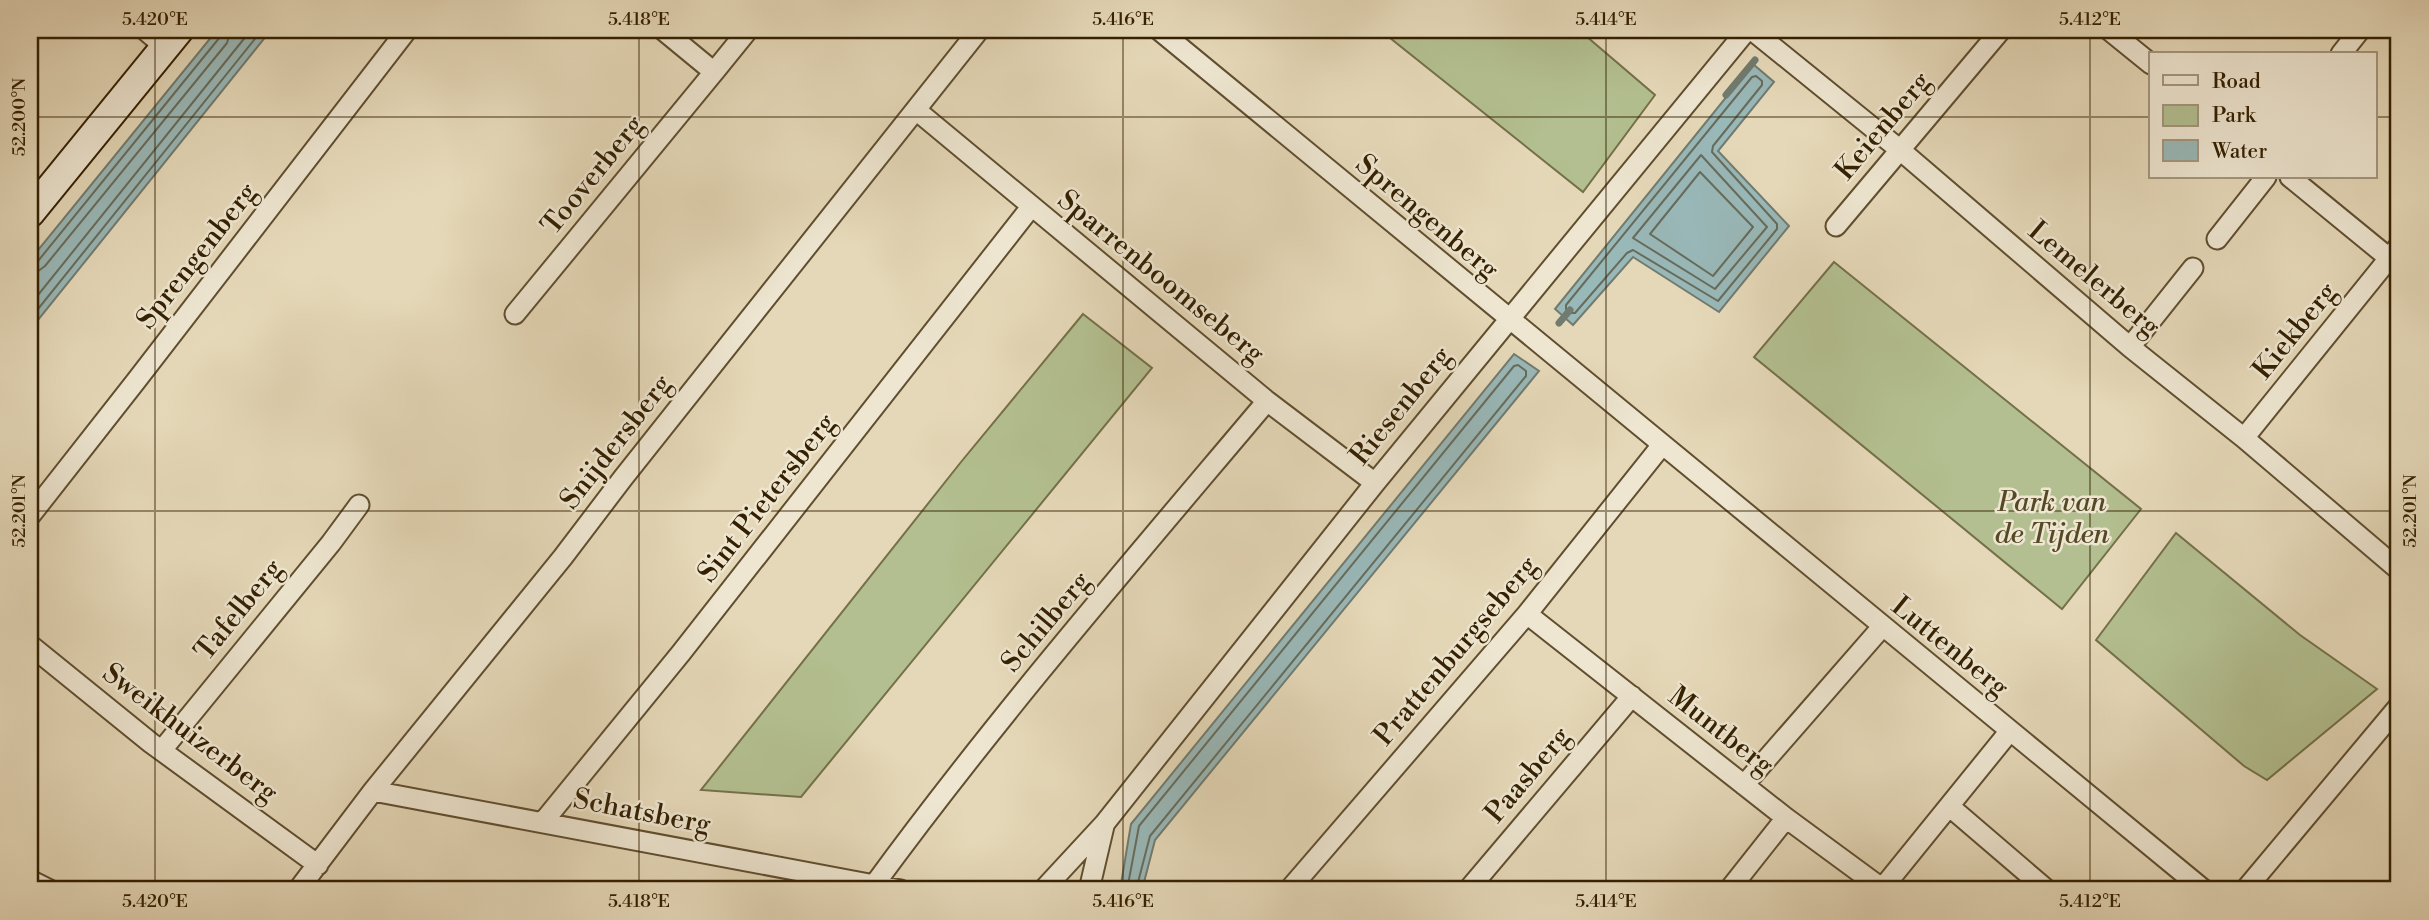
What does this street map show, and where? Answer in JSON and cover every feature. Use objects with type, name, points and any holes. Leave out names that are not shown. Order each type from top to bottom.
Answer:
[{"type":"street","name":"Sprengenberg","points":[[30,516],[407,30]]},
{"type":"street","points":[[663,30],[714,72],[748,30]]},
{"type":"street","name":"Snijdersberg","points":[[298,890],[373,790],[563,557],[979,30]]},
{"type":"street","name":"Sprengenberg","points":[[1159,30],[1508,321],[1662,445]]},
{"type":"street","name":"Riesenberg","points":[[1043,890],[1105,823],[1375,483],[1746,30]]},
{"type":"street","name":"Lemelerberg","points":[[1752,30],[1899,149],[2130,347],[2244,438],[2399,570]]},
{"type":"street","name":"Keienberg","points":[[1836,226],[2001,30]]},
{"type":"street","points":[[2109,30],[2149,62]]},
{"type":"street","points":[[2343,52],[2360,30]]},
{"type":"street","points":[[30,213],[163,35]]},
{"type":"street","name":"Tooverberg","points":[[515,314],[714,72]]},
{"type":"street","name":"Sparrenboomseberg","points":[[916,110],[1267,401],[1375,483]]},
{"type":"street","points":[[2217,239],[2265,178]]},
{"type":"street","points":[[2291,178],[2394,252]]},
{"type":"street","name":"Sint Pietersberg","points":[[543,822],[681,653],[1031,207]]},
{"type":"street","name":"Kiekberg","points":[[2244,438],[2394,252]]},
{"type":"street","points":[[2130,347],[2193,268]]},
{"type":"street","name":"Schilberg","points":[[874,885],[917,826],[1046,664],[1267,401]]},
{"type":"street","name":"Prattenburgseberg","points":[[1289,890],[1527,614],[1662,445]]},
{"type":"street","name":"Luttenberg","points":[[1662,445],[2204,890]]},
{"type":"street","name":"Tafelberg","points":[[162,750],[359,505]]},
{"type":"street","name":"Muntberg","points":[[1527,614],[1882,890]]},
{"type":"street","points":[[1744,785],[1882,627]]},
{"type":"street","name":"Sweikhuizerberg","points":[[30,645],[162,750],[318,864]]},
{"type":"street","name":"Paasberg","points":[[1468,890],[1632,696]]},
{"type":"street","points":[[2245,890],[2399,706]]},
{"type":"street","points":[[1882,890],[2009,732]]},
{"type":"street","name":"Schatsberg","points":[[373,790],[901,890]]},
{"type":"street","points":[[1949,806],[2047,890]]},
{"type":"street","points":[[1729,890],[1786,818]]},
{"type":"street","name":"Riesenberg","points":[[1089,890],[1105,823]]},
{"type":"street","points":[[30,880],[50,890]]},
{"type":"green space","points":[[1380,30],[1579,30],[1655,95],[1583,192]]},
{"type":"green space","name":"Park van de Tijden","points":[[1834,262],[2141,509],[2062,609],[1754,357]]},
{"type":"green space","points":[[1083,314],[1152,368],[801,797],[701,790],[961,462]]},
{"type":"green space","name":"Park van de Tijden","points":[[2176,533],[2300,635],[2377,689],[2267,780],[2244,766],[2096,640]]},
{"type":"water","points":[[217,30],[271,30],[30,330],[30,260]]},
{"type":"water","points":[[1753,64],[1774,82],[1718,151],[1789,226],[1719,312],[1633,257],[1573,325],[1555,309]]},
{"type":"water","points":[[1514,354],[1539,371],[1155,840],[1142,890],[1120,890],[1131,824]]},
{"type":"waterway","points":[[1726,95],[1755,60]]},
{"type":"waterway","points":[[1559,323],[1570,310]]}]
